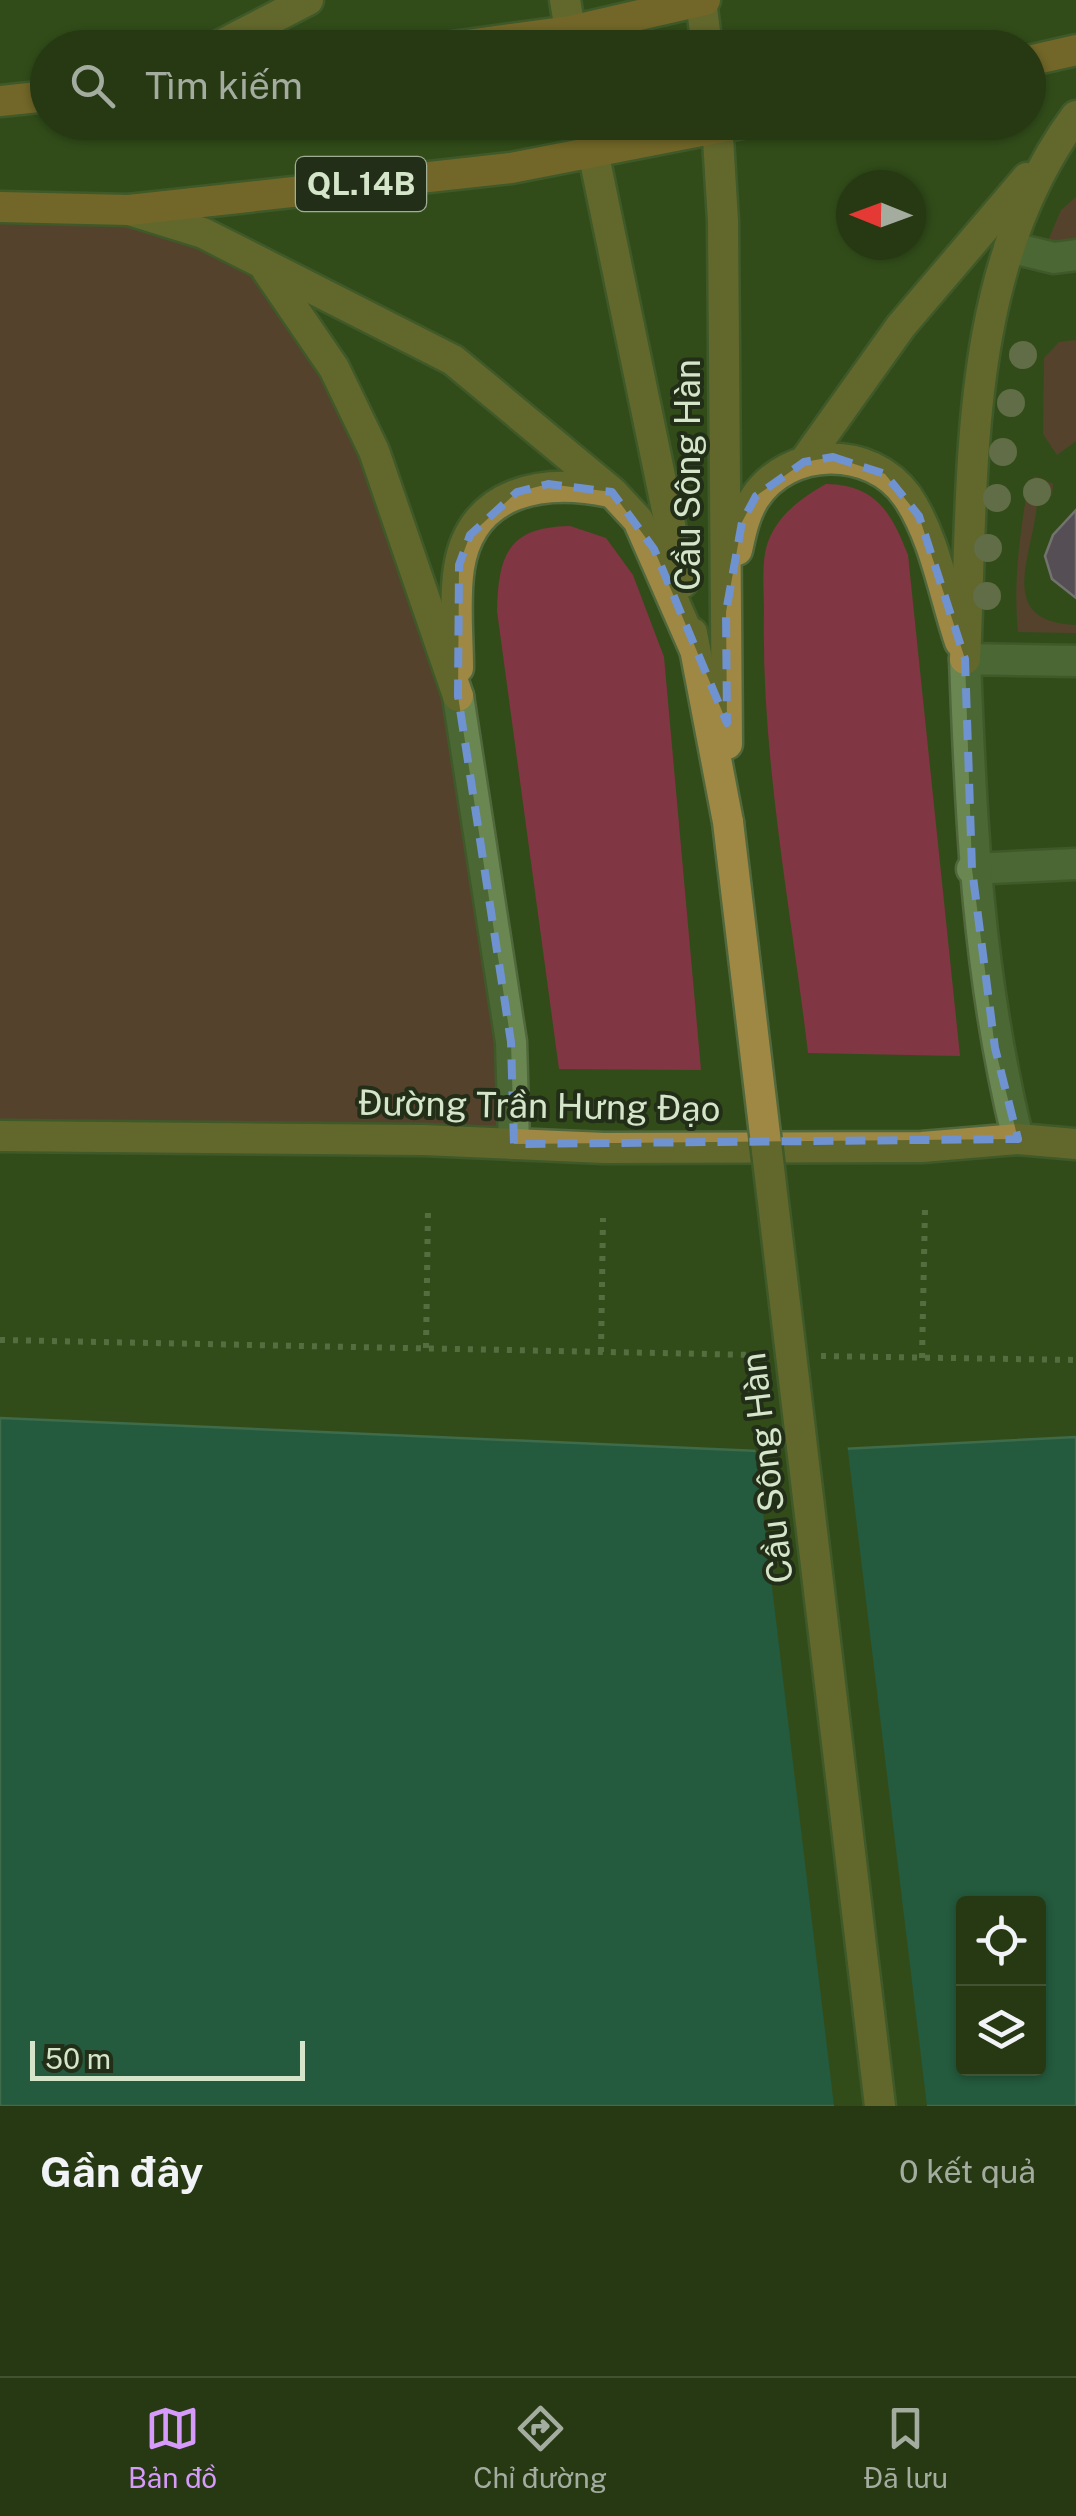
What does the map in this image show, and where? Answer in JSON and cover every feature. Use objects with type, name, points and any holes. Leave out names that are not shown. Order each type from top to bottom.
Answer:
[{"type":"highway","points":[[602,30],[702,0]]},
{"type":"highway","points":[[1046,57],[1076,50]]},
{"type":"highway","points":[[0,101],[30,98]]},
{"type":"highway","name":"QL.14B","points":[[0,208],[129,210],[511,168],[581,140]]},
{"type":"main road","points":[[250,30],[308,0]]},
{"type":"main road","points":[[565,0],[570,30]]},
{"type":"main road","points":[[702,0],[705,30]]},
{"type":"main road","points":[[726,612],[742,522],[767,486],[804,462],[901,326],[1068,133]]},
{"type":"main road","points":[[965,659],[979,374],[1009,247],[1068,133]]},
{"type":"main road","name":"Cầu Sông Hàn","points":[[590,140],[728,822],[880,2106]]},
{"type":"main road","name":"Cầu Sông Hàn","points":[[727,140],[728,822]]},
{"type":"main road","points":[[129,210],[202,234],[453,360],[612,492],[638,520],[654,549],[695,650]]},
{"type":"main road","points":[[265,267],[334,368],[374,450],[458,696]]},
{"type":"main road","points":[[804,462],[833,457],[860,462],[885,474],[904,493],[918,516],[965,659]]},
{"type":"main road","points":[[458,696],[459,565],[470,535],[490,510],[517,492],[548,484],[612,492]]},
{"type":"main road","name":"Đường Trần Hưng Đạo","points":[[0,1136],[902,1147],[1018,1140],[1076,1144]]},
{"type":"street","points":[[1009,247],[1054,258],[1076,255]]},
{"type":"street","points":[[1018,1140],[996,1048],[972,869],[965,659],[1076,661]]},
{"type":"street","points":[[458,696],[511,1042],[514,1144]]},
{"type":"street","points":[[972,869],[1076,864]]},
{"type":"path","points":[[426,1348],[428,1209]]},
{"type":"path","points":[[922,1358],[925,1210]]},
{"type":"path","points":[[601,1352],[603,1218]]},
{"type":"path","points":[[0,1340],[771,1355]]},
{"type":"path","points":[[809,1356],[1076,1360]]},
{"type":"highlighted area","points":[[833,457],[885,474],[919,516],[965,659],[972,869],[995,1048],[1018,1139],[514,1144],[511,1042],[458,696],[459,565],[470,535],[517,492],[548,484],[612,492],[654,549],[727,723],[726,612],[742,522],[756,496],[804,462]]},
{"type":"shaded area","points":[[1076,197],[1076,242],[1057,250],[1048,241],[1061,210]]},
{"type":"shaded area","points":[[0,207],[119,210],[265,267],[334,368],[458,696],[514,1144],[0,1136]]},
{"type":"shaded area","points":[[1076,340],[1076,441],[1057,455],[1043,434],[1044,358],[1059,342]]},
{"type":"shaded area","points":[[1035,476],[1053,484],[1052,495],[1037,503],[1026,563],[1026,598],[1034,612],[1050,621],[1076,625],[1076,633],[1018,632],[1020,540],[1028,485]]},
{"type":"shaded area","points":[[826,484],[858,489],[879,504],[895,526],[908,555],[960,1056],[808,1053],[767,722],[764,567],[768,542],[784,515]]},
{"type":"shaded area","points":[[570,526],[606,538],[633,575],[664,657],[701,1070],[559,1069],[497,611],[500,574],[511,548],[533,532]]},
{"type":"water","points":[[0,1418],[783,1452],[1076,1437],[1076,2106],[0,2106]]},
{"type":"pier","points":[[847,1443],[927,2106],[834,2106],[755,1445]]},
{"type":"building","points":[[1076,510],[1076,598],[1052,579],[1045,556],[1053,535]]}]
